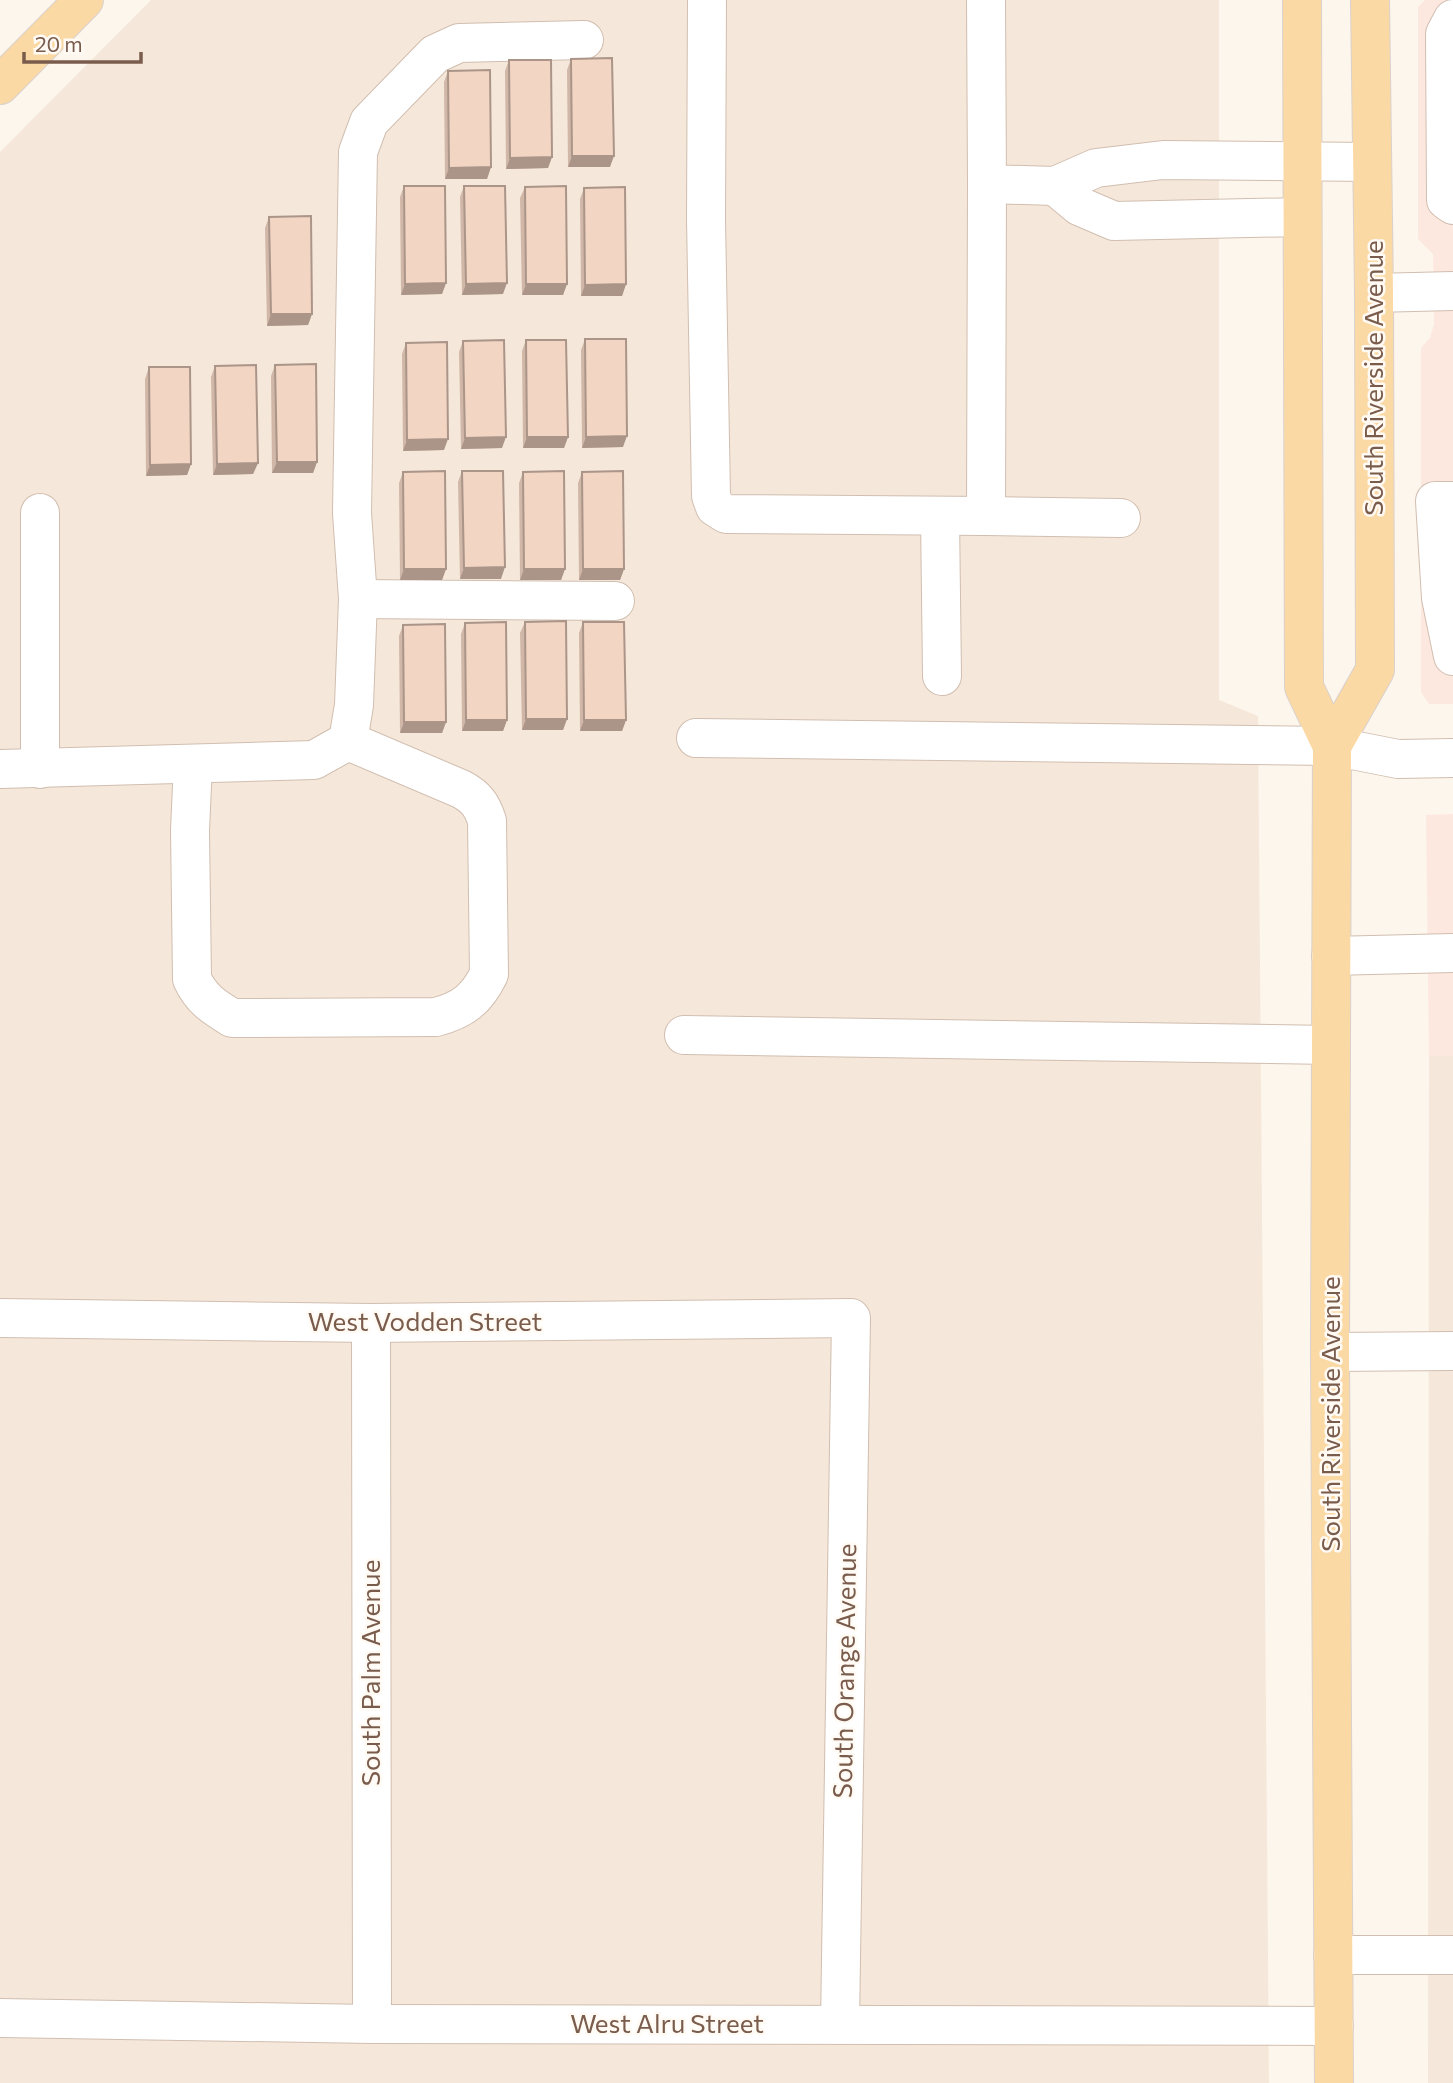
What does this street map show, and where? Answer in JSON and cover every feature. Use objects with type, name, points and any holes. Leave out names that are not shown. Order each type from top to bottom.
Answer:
[{"type":"main road","points":[[0,85],[84,0]]},
{"type":"main road","name":"South Riverside Avenue","points":[[1302,0],[1304,687],[1332,746],[1330,1352],[1334,2083]]},
{"type":"main road","name":"South Riverside Avenue","points":[[1332,746],[1375,670],[1370,0]]},
{"type":"street","points":[[707,0],[711,496],[715,507],[726,514],[1121,518]]},
{"type":"street","points":[[986,0],[986,516]]},
{"type":"street","points":[[1453,19],[1445,34],[1446,200],[1453,205]]},
{"type":"street","points":[[348,741],[354,705],[358,599],[352,513],[358,152],[369,122],[435,54],[459,43],[584,40]]},
{"type":"street","points":[[986,184],[1055,186],[1096,168],[1150,162],[1372,162]]},
{"type":"street","points":[[1055,186],[1079,206],[1114,221],[1301,217]]},
{"type":"street","points":[[1374,293],[1453,291]]},
{"type":"street","points":[[1453,501],[1435,501],[1441,598],[1453,656]]},
{"type":"street","points":[[40,513],[40,769]]},
{"type":"street","points":[[940,516],[943,676]]},
{"type":"street","points":[[358,599],[615,601]]},
{"type":"street","points":[[696,738],[1332,746],[1398,759],[1453,758]]},
{"type":"street","points":[[0,769],[314,760],[348,741]]},
{"type":"street","points":[[192,764],[192,979],[200,995],[232,1018],[436,1017],[455,1013],[481,990],[489,974],[487,821],[482,806],[474,796],[461,789],[348,741]]},
{"type":"street","points":[[1331,956],[1453,953]]},
{"type":"street","points":[[684,1035],[1331,1045]]},
{"type":"street","name":"West Vodden Street","points":[[0,1318],[371,1323],[850,1318]]},
{"type":"street","name":"South Orange Avenue","points":[[840,2024],[850,1318]]},
{"type":"street","name":"South Palm Avenue","points":[[371,1323],[372,2024]]},
{"type":"street","points":[[1330,1352],[1453,1351]]},
{"type":"street","points":[[1334,1955],[1453,1955]]},
{"type":"street","name":"West Alru Street","points":[[0,2018],[372,2024],[1334,2026]]},
{"type":"shaded area","points":[[151,0],[1219,0],[1219,700],[1258,716],[1269,2083],[0,2083],[0,152]]},
{"type":"shaded area","points":[[1425,0],[1453,0],[1453,704],[1429,704],[1421,692],[1421,348],[1430,338],[1434,324],[1433,254],[1418,239],[1418,7]]},
{"type":"shaded area","points":[[1453,814],[1453,1056],[1429,1056],[1426,815]]},
{"type":"shaded area","points":[[1429,1056],[1453,1056],[1453,2083],[1428,2083]]},
{"type":"building","points":[[612,58],[614,156],[572,156],[571,59]]},
{"type":"building","points":[[509,60],[551,60],[552,157],[510,158]]},
{"type":"building","points":[[490,70],[491,167],[449,168],[448,71]]},
{"type":"building","points":[[404,186],[445,186],[446,283],[405,284]]},
{"type":"building","points":[[464,186],[505,186],[507,283],[466,284]]},
{"type":"building","points":[[566,186],[567,284],[526,284],[525,187]]},
{"type":"building","points":[[625,187],[626,284],[585,285],[584,188]]},
{"type":"building","points":[[311,216],[312,314],[271,314],[269,217]]},
{"type":"building","points":[[585,339],[626,339],[627,436],[586,437]]},
{"type":"building","points":[[504,340],[506,437],[465,438],[463,341]]},
{"type":"building","points":[[526,340],[566,340],[568,437],[527,437]]},
{"type":"building","points":[[447,342],[448,439],[407,440],[406,343]]},
{"type":"building","points":[[316,364],[317,462],[277,462],[275,365]]},
{"type":"building","points":[[256,365],[258,463],[217,464],[215,366]]},
{"type":"building","points":[[149,367],[190,367],[191,464],[150,465]]},
{"type":"building","points":[[445,471],[446,569],[404,569],[403,472]]},
{"type":"building","points":[[462,471],[503,471],[505,567],[464,568]]},
{"type":"building","points":[[564,471],[565,569],[524,569],[523,472]]},
{"type":"building","points":[[623,471],[624,569],[583,569],[582,472]]},
{"type":"building","points":[[566,621],[567,719],[526,719],[525,622]]},
{"type":"building","points":[[506,622],[507,720],[466,720],[465,623]]},
{"type":"building","points":[[583,622],[624,622],[626,720],[584,720]]},
{"type":"building","points":[[445,624],[446,722],[404,722],[403,625]]}]
